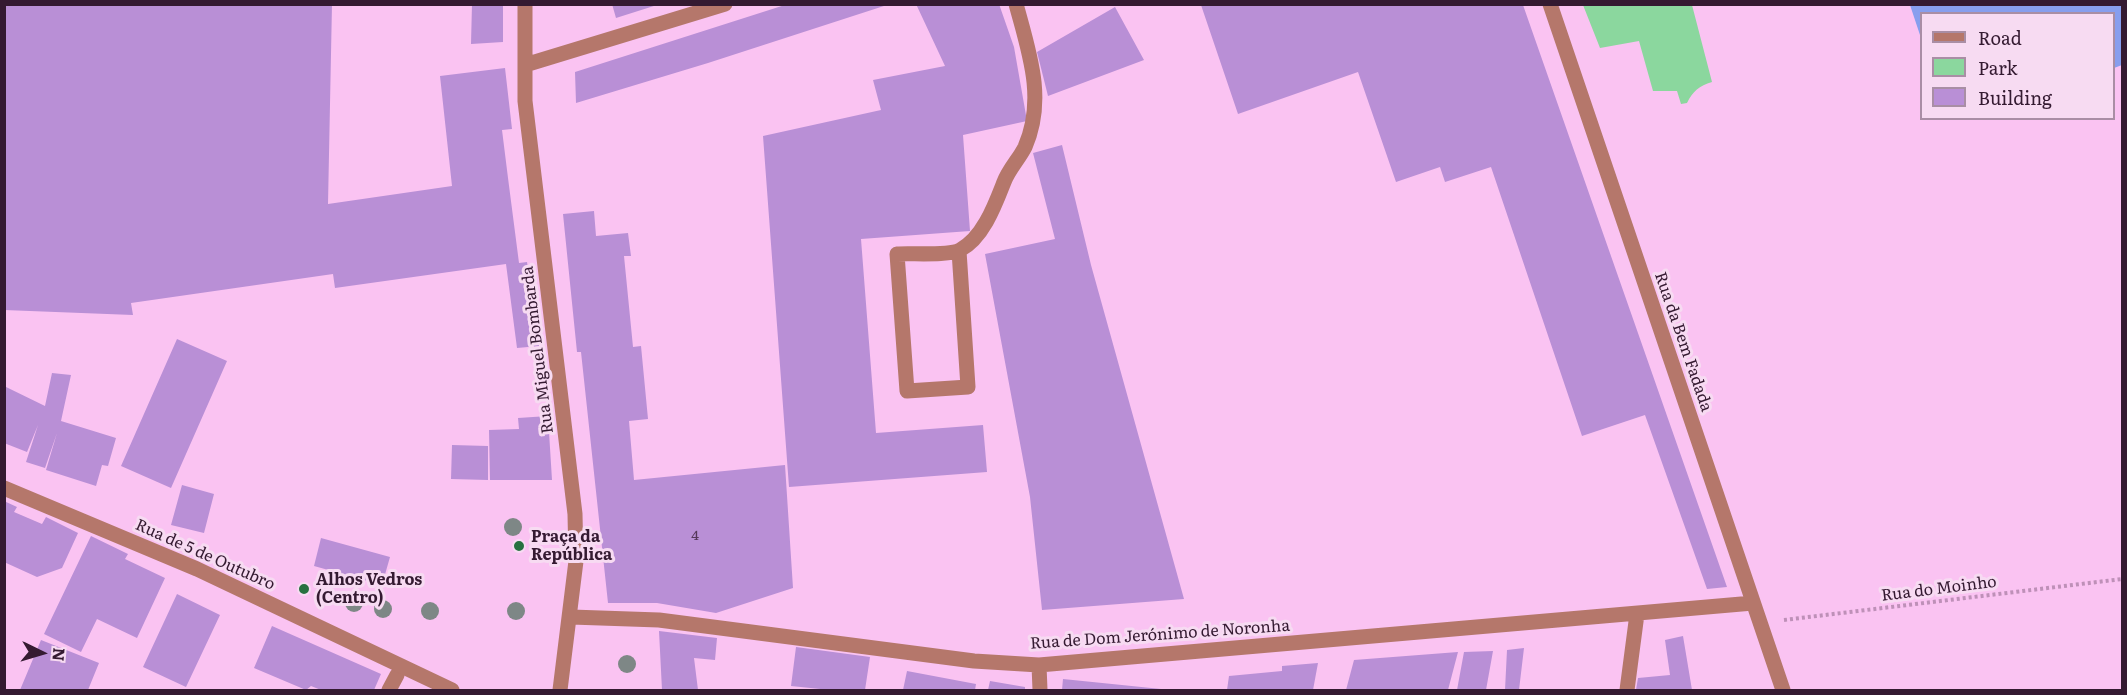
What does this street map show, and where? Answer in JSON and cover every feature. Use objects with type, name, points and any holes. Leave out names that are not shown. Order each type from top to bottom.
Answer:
[{"type":"street","name":"Rua Miguel Bombarda","points":[[525,4],[525,101],[575,513],[576,561],[571,617],[560,690]]},
{"type":"street","points":[[525,65],[725,4]]},
{"type":"street","points":[[959,251],[968,387],[907,391],[897,254],[959,251],[973,241],[995,207],[1006,176],[1025,147],[1035,115],[1036,87],[1016,4]]},
{"type":"street","name":"Rua da Bem Fadada","points":[[1550,4],[1783,690]]},
{"type":"street","name":"Rua de 5 de Outubro","points":[[4,488],[197,569],[453,690]]},
{"type":"street","name":"Rua de Dom Jerónimo de Noronha","points":[[571,617],[659,620],[974,661],[1039,665],[1753,603]]},
{"type":"street","points":[[1627,690],[1637,614]]},
{"type":"street","points":[[1039,665],[1040,690]]},
{"type":"street","points":[[389,690],[397,675]]},
{"type":"path","name":"Rua do Moinho","points":[[1759,623],[2122,579]]},
{"type":"green space","points":[[1583,5],[1692,5],[1712,82],[1700,87],[1687,103],[1681,104],[1677,91],[1653,91],[1639,41],[1600,48]]},
{"type":"water","points":[[1910,5],[2122,5],[2122,65],[2115,68],[2115,12],[1920,12],[1920,35]]},
{"type":"building","points":[[4,4],[332,4],[328,204],[452,186],[440,76],[505,68],[512,129],[502,130],[519,263],[527,262],[539,346],[517,348],[506,264],[335,288],[333,274],[131,303],[133,315],[4,310]]},
{"type":"building","points":[[472,4],[503,4],[503,42],[471,44]]},
{"type":"building","points":[[612,4],[657,4],[657,5],[616,18]]},
{"type":"building","points":[[788,4],[887,5],[576,103],[575,72]]},
{"type":"building","points":[[916,4],[999,4],[1014,47],[1027,121],[963,135],[970,231],[861,239],[876,433],[983,425],[987,472],[789,487],[763,136],[881,110],[873,80],[945,66]]},
{"type":"building","points":[[1201,5],[1523,5],[1727,587],[1707,589],[1645,415],[1582,436],[1491,167],[1445,182],[1440,167],[1396,182],[1358,72],[1238,114]]},
{"type":"building","points":[[1115,7],[1144,60],[1048,96],[1037,52]]},
{"type":"building","points":[[1062,145],[1091,265],[1184,599],[1042,610],[1030,497],[985,254],[1055,239],[1033,153]]},
{"type":"building","points":[[594,211],[596,236],[628,233],[631,256],[624,256],[633,347],[641,346],[648,419],[629,421],[634,480],[785,465],[793,588],[716,613],[657,603],[608,603],[581,352],[577,352],[563,214]]},
{"type":"building","points":[[177,339],[227,361],[171,488],[121,466]]},
{"type":"building","points":[[52,373],[71,375],[61,421],[116,438],[108,466],[102,465],[96,486],[46,470],[57,433],[45,468],[26,462],[38,425],[27,452],[4,443],[4,386],[45,406]]},
{"type":"building","points":[[548,416],[552,480],[490,480],[489,430],[519,429],[518,418]]},
{"type":"building","points":[[452,445],[488,446],[488,480],[451,479]]},
{"type":"building","points":[[182,485],[214,494],[204,533],[171,525]]},
{"type":"building","points":[[4,501],[17,507],[14,512],[42,524],[46,517],[78,533],[62,568],[37,577],[4,562]]},
{"type":"building","points":[[91,536],[128,554],[125,559],[165,578],[137,638],[97,619],[81,652],[44,634]]},
{"type":"building","points":[[321,538],[390,557],[382,585],[314,566]]},
{"type":"building","points":[[177,594],[220,615],[186,687],[143,667]]},
{"type":"building","points":[[272,626],[381,674],[374,690],[321,690],[311,686],[306,690],[254,668]]},
{"type":"building","points":[[659,631],[717,638],[715,660],[694,658],[698,690],[662,690]]},
{"type":"building","points":[[1683,636],[1692,690],[1636,690],[1638,678],[1670,675],[1665,640]]},
{"type":"building","points":[[41,640],[99,663],[88,690],[20,690]]},
{"type":"building","points":[[796,647],[870,657],[865,690],[830,690],[791,686]]},
{"type":"building","points":[[1524,648],[1519,690],[1505,690],[1507,650]]},
{"type":"building","points":[[1493,651],[1486,690],[1457,690],[1464,652]]},
{"type":"building","points":[[1458,652],[1448,690],[1346,690],[1354,660]]},
{"type":"building","points":[[1318,663],[1313,690],[1227,690],[1229,676],[1282,671],[1282,666]]},
{"type":"building","points":[[907,671],[976,684],[975,690],[903,690]]},
{"type":"building","points":[[1063,679],[1161,689],[1161,690],[1062,690]]},
{"type":"building","points":[[990,681],[1025,687],[1025,690],[988,690]]},
{"type":"place","name":"Praça da República","points":[[519,546]]},
{"type":"place","name":"Alhos Vedros (Centro)","points":[[304,589]]}]
